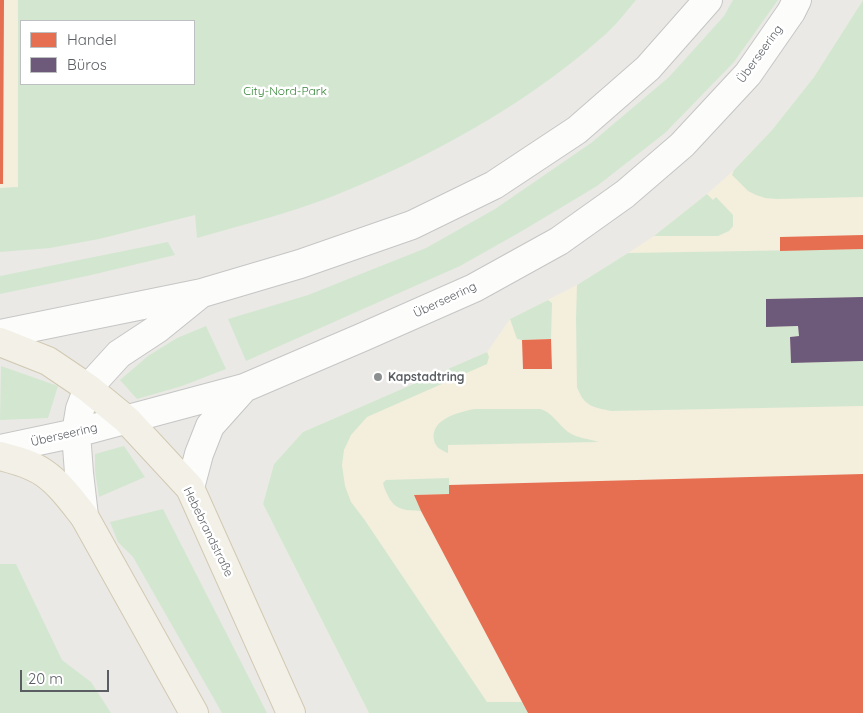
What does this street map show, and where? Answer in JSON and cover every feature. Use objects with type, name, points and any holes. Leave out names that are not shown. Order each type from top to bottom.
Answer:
[{"type":"main road","name":"Hebebrandstraße","points":[[0,342],[48,362],[88,388],[127,420],[190,488],[291,713]]},
{"type":"main road","points":[[0,456],[17,460],[44,473],[65,492],[84,516],[194,713]]},
{"type":"street","points":[[0,334],[202,293],[300,264],[412,225],[494,185],[577,130],[648,68],[708,0]]},
{"type":"street","name":"Überseering","points":[[0,449],[76,433],[244,388],[474,288],[559,241],[624,194],[682,145],[748,74],[798,0]]},
{"type":"street","points":[[84,516],[78,473],[76,433],[80,409],[88,388],[119,354],[157,329],[202,293]]},
{"type":"street","points":[[190,488],[199,454],[210,426],[244,388]]},
{"type":"shaded area","points":[[0,0],[18,0],[18,187],[0,188]]},
{"type":"shaded area","points":[[863,0],[863,713],[369,713],[263,504],[274,464],[303,432],[487,352],[510,319],[577,285],[654,236],[734,170],[772,130],[814,77]]},
{"type":"green space","name":"City-Nord-Park","points":[[18,0],[636,0],[610,30],[570,64],[506,109],[402,166],[331,197],[281,214],[197,238],[195,215],[99,239],[50,248],[0,252],[0,188],[18,187]]},
{"type":"green space","points":[[733,0],[778,0],[734,62],[665,133],[597,186],[460,266],[246,361],[228,319],[308,295],[426,248],[495,209],[591,143],[669,77],[724,16]]},
{"type":"green space","points":[[863,0],[863,197],[777,199],[765,198],[748,191],[732,175],[734,170],[772,130],[814,77]]},
{"type":"green space","points":[[707,194],[713,200],[716,197],[733,215],[733,226],[729,231],[718,236],[654,236]]},
{"type":"green space","points":[[168,242],[175,255],[0,294],[0,276]]},
{"type":"green space","points":[[863,249],[863,297],[766,299],[766,327],[798,326],[799,336],[790,337],[791,363],[863,361],[863,406],[611,411],[590,405],[583,398],[577,387],[577,285],[628,253]]},
{"type":"green space","points":[[548,300],[552,303],[551,339],[517,339],[510,319]]},
{"type":"green space","points":[[206,326],[226,369],[182,386],[137,399],[120,380],[148,356],[177,338]]},
{"type":"green space","points":[[487,352],[489,357],[487,364],[367,417],[351,435],[344,450],[342,465],[345,486],[351,502],[487,702],[523,702],[528,713],[369,713],[263,504],[274,464],[303,432]]},
{"type":"green space","points":[[1,366],[58,386],[48,418],[0,420]]},
{"type":"green space","points":[[475,409],[540,409],[551,415],[568,432],[599,442],[448,445],[448,453],[437,447],[434,433],[436,427],[441,422],[461,412]]},
{"type":"green space","points":[[124,446],[145,477],[99,497],[95,471],[95,454]]},
{"type":"green space","points":[[449,478],[449,494],[414,495],[421,511],[399,508],[389,498],[383,483],[386,480]]},
{"type":"green space","points":[[163,509],[267,713],[222,713],[133,557],[118,542],[110,522]]},
{"type":"green space","points":[[0,564],[16,564],[62,660],[91,682],[111,713],[0,713]]},
{"type":"building: Handel","points":[[0,0],[4,0],[3,184],[0,184]]},
{"type":"building: Handel","points":[[863,235],[863,249],[780,251],[780,237]]},
{"type":"building: Handel","points":[[551,339],[552,369],[523,369],[522,340]]},
{"type":"building: Handel","points":[[863,474],[863,713],[528,713],[414,495],[449,494],[449,485]]},
{"type":"building: Büros","points":[[863,297],[863,361],[791,363],[790,337],[799,336],[798,326],[766,327],[766,299]]},
{"type":"place","name":"Kapstadtring","points":[[378,377]]}]
